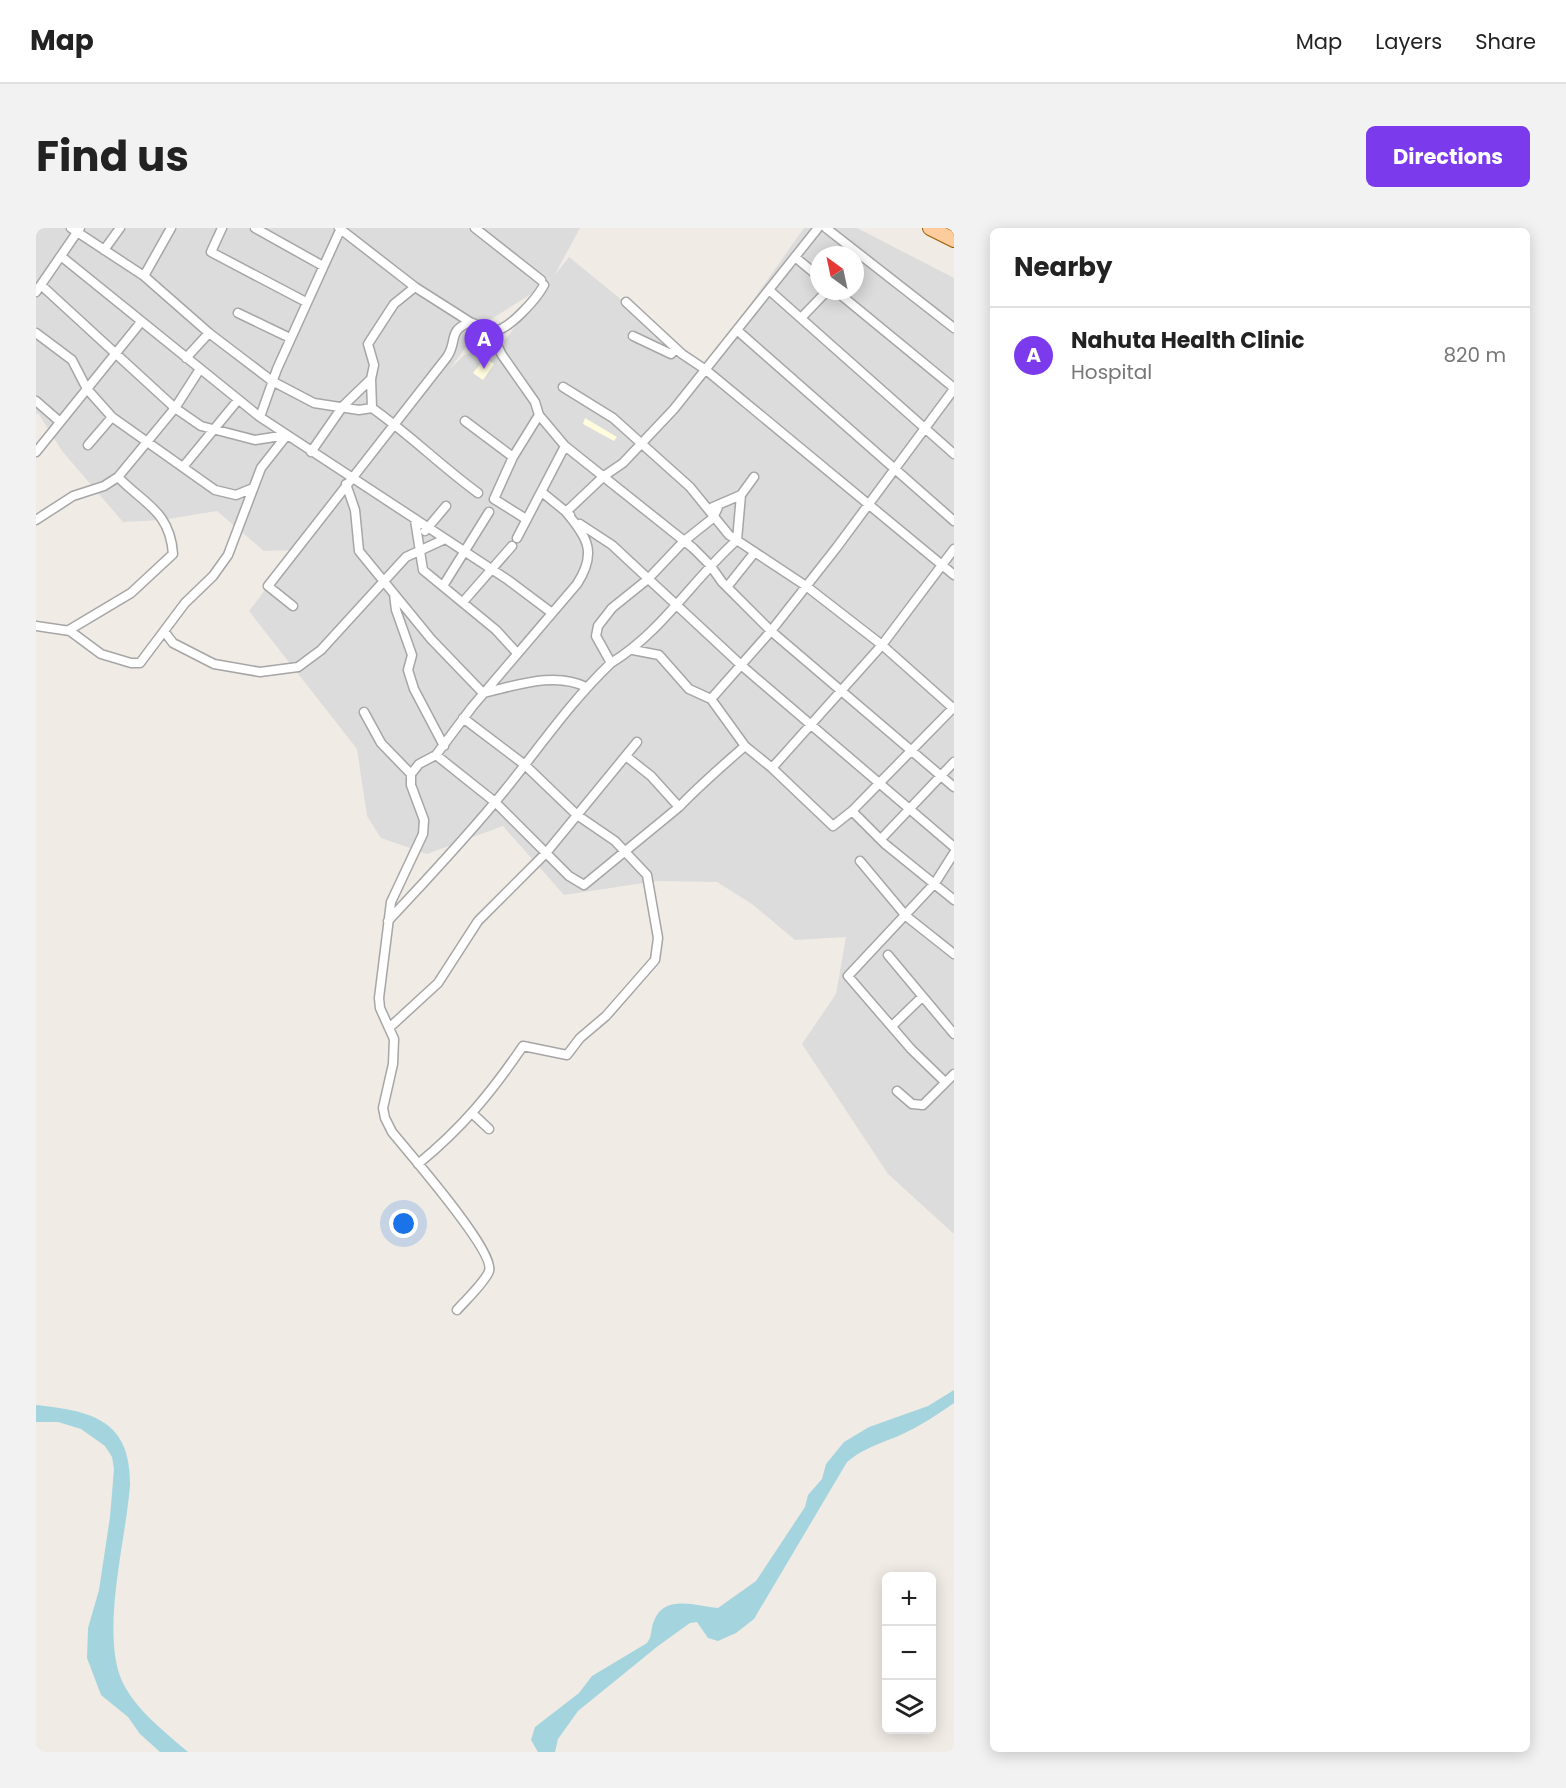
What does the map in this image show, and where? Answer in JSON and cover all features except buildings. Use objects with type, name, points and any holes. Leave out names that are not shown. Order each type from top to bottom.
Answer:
[{"type":"main road","points":[[930,228],[954,240]]},
{"type":"street","points":[[104,250],[120,228]]},
{"type":"street","points":[[144,276],[171,228]]},
{"type":"street","points":[[222,228],[211,252],[306,302]]},
{"type":"street","points":[[255,228],[322,266]]},
{"type":"street","points":[[260,417],[290,338],[340,228],[415,287],[470,322],[490,331],[502,355],[535,402],[539,416],[565,446],[684,541],[710,565],[727,587],[771,631],[843,690],[910,751],[954,787]]},
{"type":"street","points":[[475,228],[543,283],[535,299],[507,325],[490,331]]},
{"type":"street","points":[[566,512],[642,444],[738,331],[818,228]]},
{"type":"street","points":[[826,228],[954,328]]},
{"type":"street","points":[[287,435],[255,440],[211,431],[175,408],[38,288],[62,257],[76,230],[144,276],[209,333],[272,381],[314,403],[359,410],[372,408],[394,423],[438,464],[478,493]]},
{"type":"street","points":[[62,257],[260,417],[311,451],[349,481],[416,520],[552,613]]},
{"type":"street","points":[[795,257],[810,270]]},
{"type":"street","points":[[372,408],[371,379],[374,364],[368,344],[394,304],[415,287]]},
{"type":"street","points":[[769,290],[954,454]]},
{"type":"street","points":[[801,318],[818,300]]},
{"type":"street","points":[[711,699],[771,631],[954,388],[848,300]]},
{"type":"street","points":[[626,302],[676,349],[706,370],[954,575]]},
{"type":"street","points":[[238,313],[290,338]]},
{"type":"street","points":[[36,452],[141,322]]},
{"type":"street","points":[[293,606],[268,586],[306,541],[349,481],[451,352],[453,334],[459,326],[470,322]]},
{"type":"street","points":[[738,331],[954,520]]},
{"type":"street","points":[[36,333],[72,360],[87,389],[112,417],[215,490],[236,495],[253,488]]},
{"type":"street","points":[[186,358],[209,333]]},
{"type":"street","points":[[633,336],[671,354],[676,349]]},
{"type":"street","points":[[36,520],[73,496],[104,486],[118,477],[175,408],[200,369]]},
{"type":"street","points":[[311,451],[344,406],[371,379]]},
{"type":"street","points":[[563,387],[613,418],[690,487],[713,518],[737,540],[806,586],[882,645],[954,708],[852,811],[833,826],[772,768],[745,746],[711,699],[689,689],[659,655],[633,650]]},
{"type":"street","points":[[183,467],[238,399]]},
{"type":"street","points":[[36,401],[59,421]]},
{"type":"street","points":[[526,519],[494,499],[513,457],[539,416]]},
{"type":"street","points":[[88,445],[112,417]]},
{"type":"street","points":[[465,421],[513,457]]},
{"type":"street","points":[[36,626],[69,630],[101,654],[131,663],[140,663],[185,603],[213,576],[228,555],[261,468],[287,435]]},
{"type":"street","points":[[463,602],[514,542],[543,493],[565,446]]},
{"type":"street","points":[[69,630],[130,593],[172,554],[164,520],[156,509],[118,477]]},
{"type":"street","points":[[707,510],[741,495],[754,477]]},
{"type":"street","points":[[349,481],[355,510],[359,551],[394,594],[483,693]]},
{"type":"street","points":[[543,493],[612,545],[741,665],[954,847]]},
{"type":"street","points":[[388,921],[495,802],[586,687],[611,663],[633,650],[710,565],[737,540],[741,495]]},
{"type":"street","points":[[420,546],[427,528],[446,506]]},
{"type":"street","points":[[611,663],[596,636],[598,626],[612,608],[648,579],[684,541],[713,518],[718,507]]},
{"type":"street","points":[[443,586],[489,512]]},
{"type":"street","points":[[457,1310],[489,1271],[489,1260],[469,1227],[418,1164],[385,1118],[383,1108],[393,1064],[394,1039],[379,998],[388,921],[391,902],[423,834],[424,820],[411,785],[411,774],[419,764],[436,755],[444,746],[483,693],[552,613],[587,568],[589,552],[583,532],[566,512]]},
{"type":"street","points":[[416,520],[423,570],[496,630],[517,653]]},
{"type":"street","points":[[164,631],[173,643],[214,664],[260,672],[298,667],[321,650],[382,580],[406,557],[420,546],[444,540]]},
{"type":"street","points":[[772,768],[882,645],[954,549]]},
{"type":"street","points":[[727,587],[755,552]]},
{"type":"street","points":[[394,594],[396,610],[412,655],[408,670],[414,689],[444,746]]},
{"type":"street","points":[[483,693],[531,682],[576,682],[586,687]]},
{"type":"street","points":[[364,712],[381,743],[411,774]]},
{"type":"street","points":[[418,1164],[454,1135],[523,1046],[567,1055],[580,1038],[606,1016],[654,960],[658,938],[647,875],[626,852],[577,814],[525,765],[463,718]]},
{"type":"street","points":[[389,1028],[438,983],[478,921],[546,853],[637,742]]},
{"type":"street","points":[[436,755],[495,802],[569,876],[584,885],[680,807],[703,782],[720,771],[745,746]]},
{"type":"street","points":[[627,757],[669,794],[680,807]]},
{"type":"street","points":[[881,839],[954,762]]},
{"type":"street","points":[[852,811],[881,839],[954,900]]},
{"type":"street","points":[[945,1082],[848,976],[935,883],[954,854]]},
{"type":"street","points":[[860,861],[906,916],[954,954]]},
{"type":"street","points":[[888,955],[954,1034]]},
{"type":"street","points":[[892,1026],[922,997]]},
{"type":"street","points":[[897,1091],[918,1106],[928,1101],[954,1074]]},
{"type":"street","points":[[472,1114],[489,1129]]},
{"type":"shaded area","points":[[36,228],[580,228],[554,276],[569,257],[705,368],[804,228],[857,228],[954,278],[954,1234],[888,1174],[802,1044],[836,994],[846,937],[795,940],[752,904],[717,882],[657,881],[564,895],[503,826],[427,854],[381,838],[367,816],[357,749],[249,611],[296,550],[264,551],[217,511],[162,520],[123,522],[62,451],[38,413],[36,415]],"holes":[[[550,282],[501,345],[464,355],[449,370],[482,325]]]},
{"type":"shaded area","points":[[485,358],[494,364],[483,380],[473,373]]},
{"type":"shaded area","points":[[585,418],[617,437],[614,441],[583,424]]},
{"type":"water","points":[[954,1390],[954,1403],[914,1428],[867,1449],[847,1462],[754,1619],[736,1633],[718,1641],[708,1638],[697,1622],[690,1623],[578,1711],[558,1739],[555,1752],[538,1752],[531,1740],[535,1727],[579,1693],[592,1676],[647,1643],[659,1612],[674,1604],[718,1608],[756,1581],[805,1507],[808,1495],[822,1479],[826,1464],[844,1442],[869,1427],[928,1406]]},
{"type":"water","points":[[36,1405],[56,1407],[91,1416],[104,1423],[115,1433],[124,1446],[129,1463],[130,1485],[114,1605],[113,1629],[119,1673],[139,1707],[188,1752],[160,1752],[140,1734],[128,1717],[101,1695],[87,1658],[88,1628],[99,1590],[110,1517],[114,1469],[112,1457],[105,1446],[81,1429],[58,1422],[36,1422]]},
{"type":"place","name":"Nahuta Health Clinic","points":[[484,369]]}]
